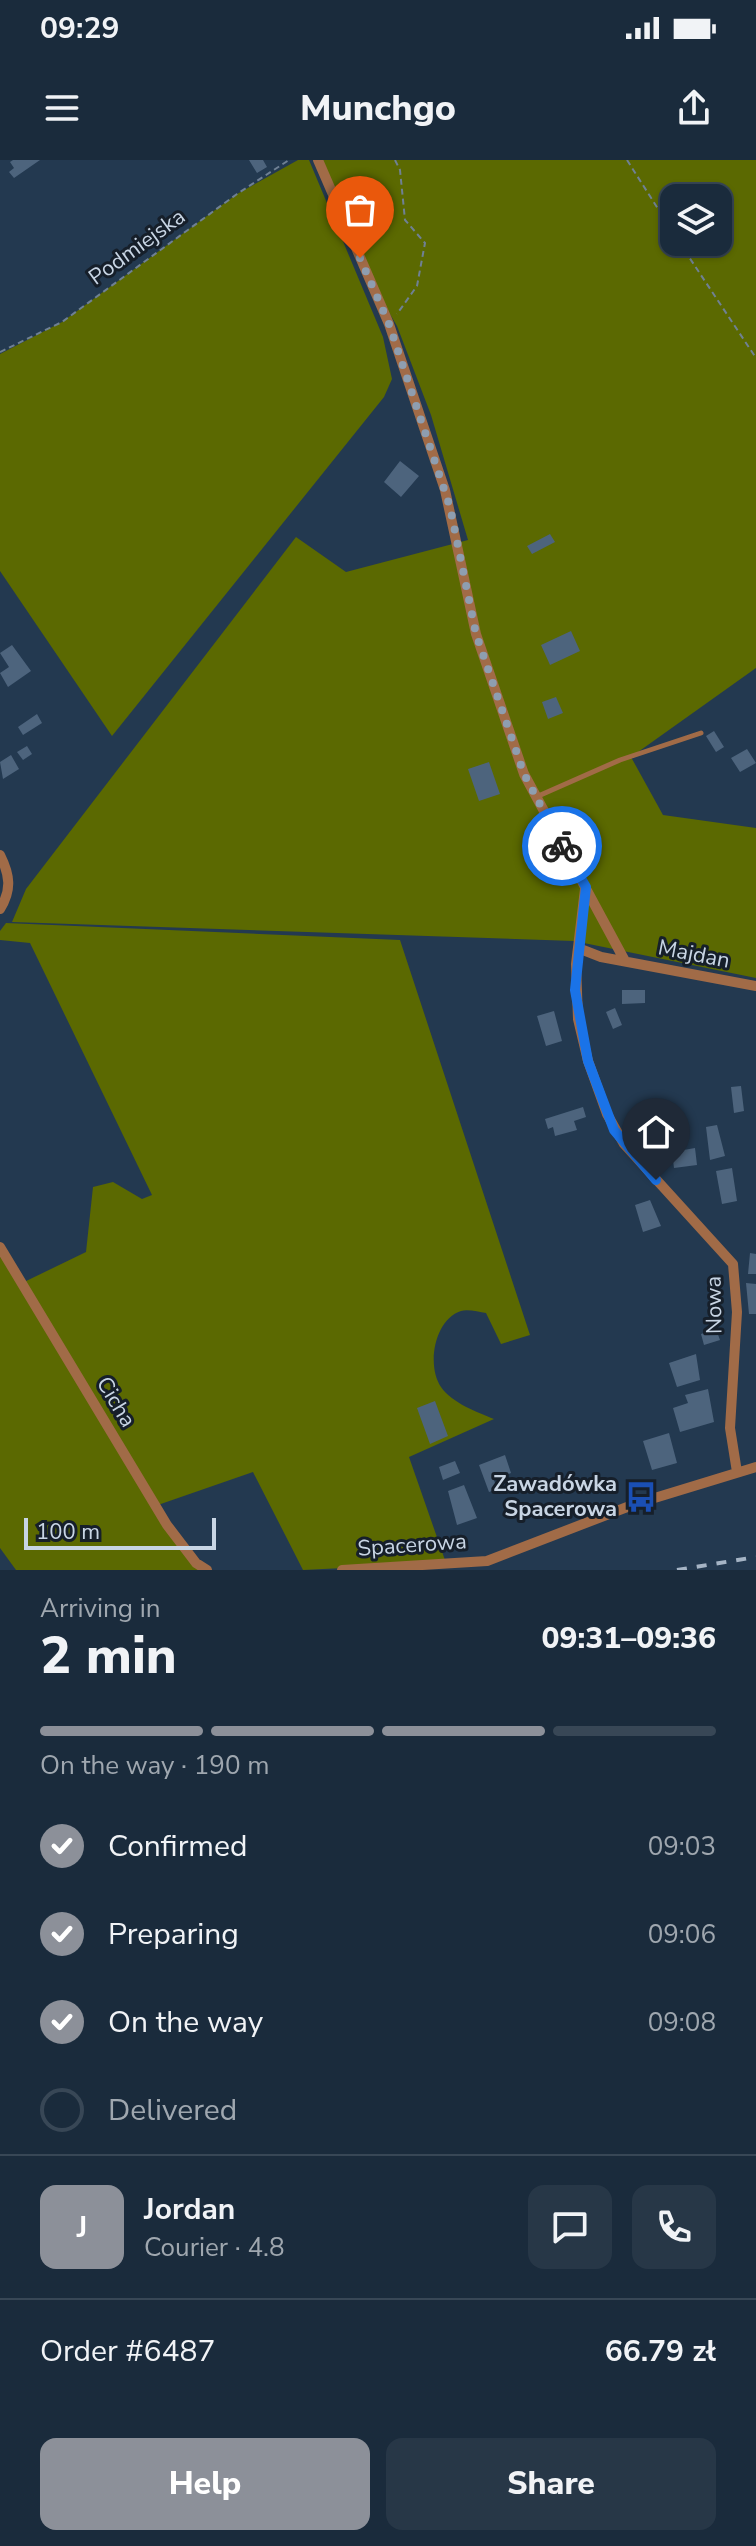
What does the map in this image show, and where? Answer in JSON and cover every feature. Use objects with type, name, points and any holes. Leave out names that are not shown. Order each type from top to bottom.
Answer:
[{"type":"street","name":"Majdan","points":[[318,160],[389,324],[450,507],[476,634],[535,798],[625,961]]},
{"type":"street","points":[[0,855],[8,871],[9,895],[0,909]]},
{"type":"street","name":"Nowa","points":[[586,887],[578,948],[578,1019],[588,1061],[614,1130],[733,1264],[737,1312],[730,1428],[737,1472]]},
{"type":"street","name":"Majdan","points":[[578,948],[625,961],[756,986]]},
{"type":"street","name":"Cicha","points":[[0,1247],[167,1525],[196,1563],[207,1570]]},
{"type":"street","name":"Spacerowa","points":[[342,1570],[487,1561],[592,1519],[756,1467]]},
{"type":"street","points":[[477,1570],[487,1561]]},
{"type":"lane","points":[[535,798],[620,760],[701,733]]},
{"type":"path","name":"Podmiejska","points":[[0,352],[62,322],[237,194],[289,160]]},
{"type":"path","points":[[389,324],[417,286],[425,243],[405,220],[400,170],[395,160]]},
{"type":"path","points":[[627,160],[660,212]]},
{"type":"path","points":[[688,256],[756,358]]},
{"type":"green space","points":[[298,160],[309,160],[383,337],[392,379],[384,397],[112,736],[0,571],[0,354],[62,322],[237,194]]},
{"type":"green space","points":[[323,160],[756,160],[756,668],[631,757],[663,815],[756,828],[756,978],[574,941],[12,922],[26,889],[296,537],[346,572],[468,540],[431,415],[397,326],[371,282]]},
{"type":"green space","points":[[6,923],[400,940],[530,1335],[501,1344],[486,1313],[467,1310],[452,1316],[439,1333],[434,1367],[441,1387],[458,1402],[494,1419],[409,1457],[446,1563],[303,1570],[253,1472],[155,1506],[207,1570],[16,1570],[0,1548],[0,1256],[22,1283],[86,1252],[93,1187],[113,1182],[142,1199],[152,1195],[30,943],[0,940],[0,931]]},
{"type":"building","points":[[40,160],[14,178],[9,172],[14,168],[10,162]]},
{"type":"building","points":[[249,160],[263,160],[267,167],[257,173]]},
{"type":"building","points":[[400,461],[419,476],[401,497],[384,482]]},
{"type":"building","points":[[550,534],[555,542],[532,554],[527,546]]},
{"type":"building","points":[[571,631],[580,651],[550,665],[541,645]]},
{"type":"building","points":[[12,645],[31,671],[8,687],[0,673],[9,667],[0,653]]},
{"type":"building","points":[[556,697],[563,713],[548,719],[542,702]]},
{"type":"building","points":[[37,714],[42,723],[23,735],[18,727]]},
{"type":"building","points":[[714,731],[724,747],[716,752],[706,736]]},
{"type":"building","points":[[27,746],[32,754],[23,760],[17,752]]},
{"type":"building","points":[[747,749],[756,763],[740,772],[731,758]]},
{"type":"building","points":[[11,755],[19,769],[3,779],[0,762]]},
{"type":"building","points":[[489,762],[500,794],[479,801],[468,769]]},
{"type":"building","points":[[622,990],[645,990],[645,1003],[622,1004]]},
{"type":"building","points":[[615,1008],[622,1025],[613,1029],[606,1012]]},
{"type":"building","points":[[554,1011],[562,1041],[546,1046],[537,1016]]},
{"type":"building","points":[[741,1086],[744,1111],[734,1113],[731,1087]]},
{"type":"building","points":[[583,1107],[586,1117],[574,1121],[577,1130],[555,1136],[553,1127],[548,1129],[545,1119]]},
{"type":"building","points":[[717,1125],[725,1156],[710,1160],[706,1127]]},
{"type":"building","points":[[695,1148],[697,1165],[674,1168],[672,1152]]},
{"type":"building","points":[[732,1168],[737,1201],[722,1204],[716,1171]]},
{"type":"building","points":[[650,1200],[661,1226],[643,1232],[635,1205]]},
{"type":"building","points":[[750,1253],[756,1254],[756,1274],[748,1274]]},
{"type":"building","points":[[746,1283],[756,1284],[756,1314],[749,1314]]},
{"type":"building","points":[[716,1329],[720,1340],[704,1345],[701,1334]]},
{"type":"building","points":[[696,1354],[700,1380],[677,1387],[669,1363]]},
{"type":"building","points":[[708,1389],[714,1422],[680,1432],[673,1408],[688,1403],[685,1395]]},
{"type":"building","points":[[435,1401],[448,1436],[430,1444],[417,1408]]},
{"type":"building","points":[[669,1433],[677,1463],[652,1470],[643,1441]]},
{"type":"building","points":[[505,1455],[511,1473],[494,1480],[497,1489],[489,1492],[479,1465]]},
{"type":"building","points":[[455,1461],[460,1473],[443,1480],[439,1467]]},
{"type":"building","points":[[464,1485],[477,1518],[457,1525],[448,1491]]},
{"type":"railway","points":[[677,1570],[756,1557]]},
{"type":"way so far","points":[[360,258],[389,324],[450,507],[476,634],[524,774],[562,846]]},
{"type":"place","name":"Zawadówka Spacerowa","points":[[641,1497]]},
{"type":"route","points":[[562,846],[586,887],[575,990],[588,1061],[614,1130],[656,1180]]}]
